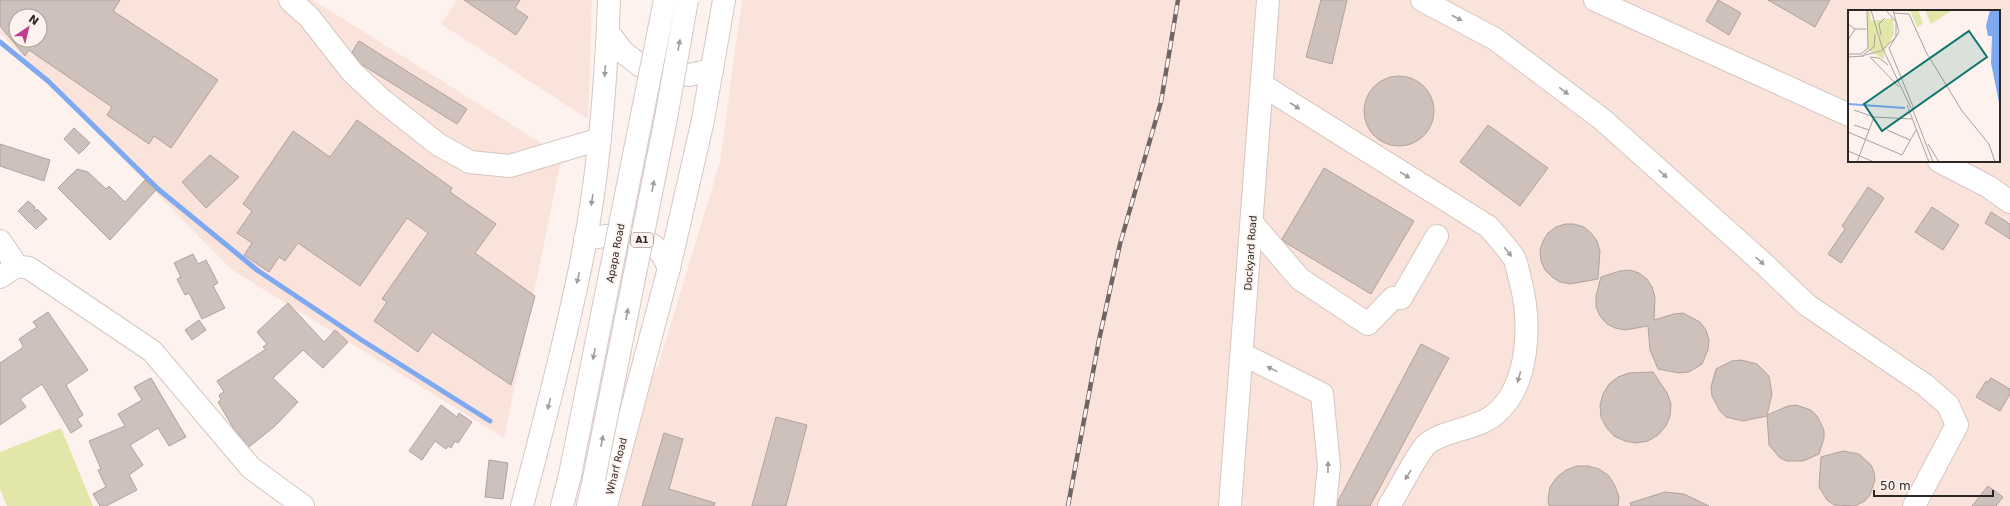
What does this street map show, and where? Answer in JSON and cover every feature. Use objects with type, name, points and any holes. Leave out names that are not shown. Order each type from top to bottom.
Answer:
[{"type":"main road","points":[[290,0],[308,17],[352,72],[382,100],[439,145],[470,162],[510,166],[600,140]]},
{"type":"main road","points":[[522,506],[549,404],[586,239],[600,140],[609,0]]},
{"type":"main road","points":[[638,137],[649,0]]},
{"type":"main road","name":"Apapa Road","points":[[562,506],[570,475],[664,0]]},
{"type":"main road","name":"A1","points":[[588,506],[666,118],[688,0]]},
{"type":"main road","name":"Wharf Road","points":[[606,506],[669,268],[703,120],[724,0]]},
{"type":"main road","name":"Dockyard Road","points":[[1230,506],[1268,0]]},
{"type":"main road","points":[[1422,0],[1495,38],[1597,116],[1764,264],[1807,305],[1925,385],[1948,405],[1958,425],[1914,506]]},
{"type":"main road","points":[[1596,0],[1848,116]]},
{"type":"main road","points":[[608,32],[623,52],[641,66],[689,74],[712,70]]},
{"type":"main road","points":[[1262,85],[1489,227],[1514,259],[1525,297],[1527,336],[1519,380],[1510,398],[1494,416],[1472,427],[1445,434],[1426,445],[1389,506]]},
{"type":"main road","points":[[1941,162],[1989,188],[2010,202]]},
{"type":"main road","points":[[1252,223],[1300,279],[1368,324],[1393,298],[1401,298],[1437,236]]},
{"type":"main road","points":[[586,239],[608,235],[632,236],[650,243],[660,253],[669,268]]},
{"type":"main road","points":[[0,240],[9,271],[29,268],[152,351],[251,468],[302,506]]},
{"type":"main road","points":[[1242,354],[1322,394],[1329,466],[1325,506]]},
{"type":"shaded area","points":[[0,0],[313,0],[562,156],[504,438],[232,270],[15,48],[48,48],[48,8],[8,8],[8,41],[0,33]]},
{"type":"shaded area","points":[[457,0],[592,0],[588,119],[441,24]]},
{"type":"shaded area","points":[[742,0],[2010,0],[2010,506],[590,506],[659,363],[720,162]]},
{"type":"green space","points":[[61,428],[93,506],[7,506],[0,489],[0,452]]},
{"type":"building","points":[[0,0],[120,0],[113,11],[218,80],[171,148],[154,136],[149,144],[107,115],[112,107],[29,50],[25,56],[18,48],[48,48],[48,8],[8,8],[8,36],[0,26]]},
{"type":"building","points":[[464,0],[520,0],[515,8],[528,17],[516,35]]},
{"type":"building","points":[[1321,0],[1347,0],[1332,64],[1306,57]]},
{"type":"building","points":[[1718,0],[1741,13],[1729,35],[1706,21]]},
{"type":"building","points":[[1768,0],[1830,0],[1815,27]]},
{"type":"building","points":[[359,41],[467,109],[457,124],[361,64],[352,52]]},
{"type":"building","points":[[1399,76],[1412,79],[1424,86],[1431,98],[1434,111],[1431,124],[1424,136],[1412,143],[1399,146],[1386,143],[1374,136],[1367,124],[1364,111],[1367,98],[1374,86],[1386,79]]},
{"type":"building","points":[[357,120],[452,188],[450,192],[496,224],[475,253],[535,296],[511,385],[432,332],[418,352],[374,321],[387,302],[382,299],[428,233],[407,218],[360,286],[298,243],[285,261],[279,257],[269,272],[244,255],[252,243],[237,233],[252,211],[243,204],[293,131],[330,157]]},
{"type":"building","points":[[1488,125],[1548,168],[1520,206],[1460,162]]},
{"type":"building","points":[[74,128],[90,143],[79,154],[64,139]]},
{"type":"building","points":[[0,144],[50,160],[44,181],[0,166]]},
{"type":"building","points":[[210,155],[239,177],[206,208],[182,182]]},
{"type":"building","points":[[1324,168],[1414,221],[1371,294],[1286,243],[1282,239]]},
{"type":"building","points":[[77,169],[88,172],[106,189],[109,186],[125,202],[145,180],[156,190],[110,240],[58,188]]},
{"type":"building","points":[[1868,187],[1884,198],[1841,263],[1828,254],[1845,229],[1842,226]]},
{"type":"building","points":[[28,201],[35,207],[34,212],[37,209],[47,219],[36,229],[18,211]]},
{"type":"building","points":[[1932,207],[1959,225],[1943,250],[1915,232]]},
{"type":"building","points":[[1991,212],[2010,224],[2010,239],[1985,223]]},
{"type":"building","points":[[1565,224],[1574,224],[1584,227],[1597,241],[1600,251],[1598,279],[1570,284],[1560,282],[1545,270],[1541,261],[1540,250],[1543,241],[1548,233],[1556,227]]},
{"type":"building","points":[[193,254],[198,264],[206,260],[218,283],[213,286],[225,308],[202,319],[189,293],[185,295],[177,279],[181,277],[174,263]]},
{"type":"building","points":[[1630,270],[1639,273],[1647,279],[1652,287],[1655,297],[1654,320],[1683,313],[1700,322],[1706,330],[1709,340],[1708,350],[1702,364],[1689,372],[1679,373],[1658,369],[1650,350],[1648,326],[1625,330],[1615,328],[1607,324],[1600,316],[1596,307],[1596,296],[1601,277],[1620,271]]},
{"type":"building","points":[[288,303],[324,342],[335,330],[348,342],[323,368],[303,350],[273,378],[298,402],[275,426],[249,447],[234,429],[218,402],[221,400],[219,395],[224,392],[217,381],[266,349],[263,347],[267,344],[257,332]]},
{"type":"building","points":[[48,312],[88,370],[66,385],[83,415],[77,419],[82,426],[71,433],[42,384],[20,399],[26,407],[0,425],[0,363],[21,349],[23,346],[19,339],[37,327],[33,322]]},
{"type":"building","points":[[199,320],[206,330],[192,340],[185,330]]},
{"type":"building","points":[[1421,344],[1449,358],[1370,506],[1338,506],[1338,501]]},
{"type":"building","points":[[1741,360],[1757,364],[1769,376],[1772,394],[1767,415],[1788,406],[1796,405],[1811,410],[1817,416],[1824,430],[1824,438],[1819,454],[1803,461],[1787,461],[1780,458],[1769,445],[1767,416],[1743,421],[1726,417],[1720,411],[1712,396],[1711,387],[1716,369],[1732,361]]},
{"type":"building","points":[[1653,372],[1667,393],[1671,404],[1670,416],[1666,426],[1658,435],[1648,441],[1636,443],[1625,441],[1614,436],[1606,427],[1601,417],[1600,405],[1603,394],[1609,384],[1618,377],[1629,373]]},
{"type":"building","points":[[151,378],[186,437],[169,446],[158,428],[130,445],[143,465],[129,475],[137,490],[106,506],[100,506],[93,494],[106,487],[98,470],[101,469],[89,441],[125,426],[118,414],[142,400],[134,387]]},
{"type":"building","points":[[1991,378],[2010,389],[2010,394],[2000,411],[1976,397],[1986,381],[1988,382]]},
{"type":"building","points":[[441,405],[457,417],[459,413],[472,422],[458,443],[455,441],[451,448],[448,446],[446,449],[435,441],[422,460],[409,451]]},
{"type":"building","points":[[776,417],[807,425],[786,506],[752,506]]},
{"type":"building","points":[[664,433],[683,439],[669,489],[715,503],[714,506],[642,506]]},
{"type":"building","points":[[1843,451],[1859,454],[1871,465],[1874,472],[1875,480],[1870,495],[1865,501],[1855,506],[1834,505],[1827,500],[1819,487],[1821,457]]},
{"type":"building","points":[[489,460],[508,463],[503,499],[485,497]]},
{"type":"building","points":[[1577,466],[1588,466],[1599,469],[1609,476],[1619,497],[1618,506],[1549,506],[1548,499],[1550,487],[1557,477],[1566,470]]},
{"type":"building","points":[[1988,486],[2003,497],[1996,506],[1972,506]]},
{"type":"building","points":[[1665,492],[1684,494],[1709,506],[1631,506],[1630,503]]},
{"type":"waterway","points":[[0,42],[48,81],[158,189],[257,270],[360,339],[490,421]]},
{"type":"railway","points":[[1068,506],[1099,340],[1120,244],[1161,102],[1178,0]]}]
